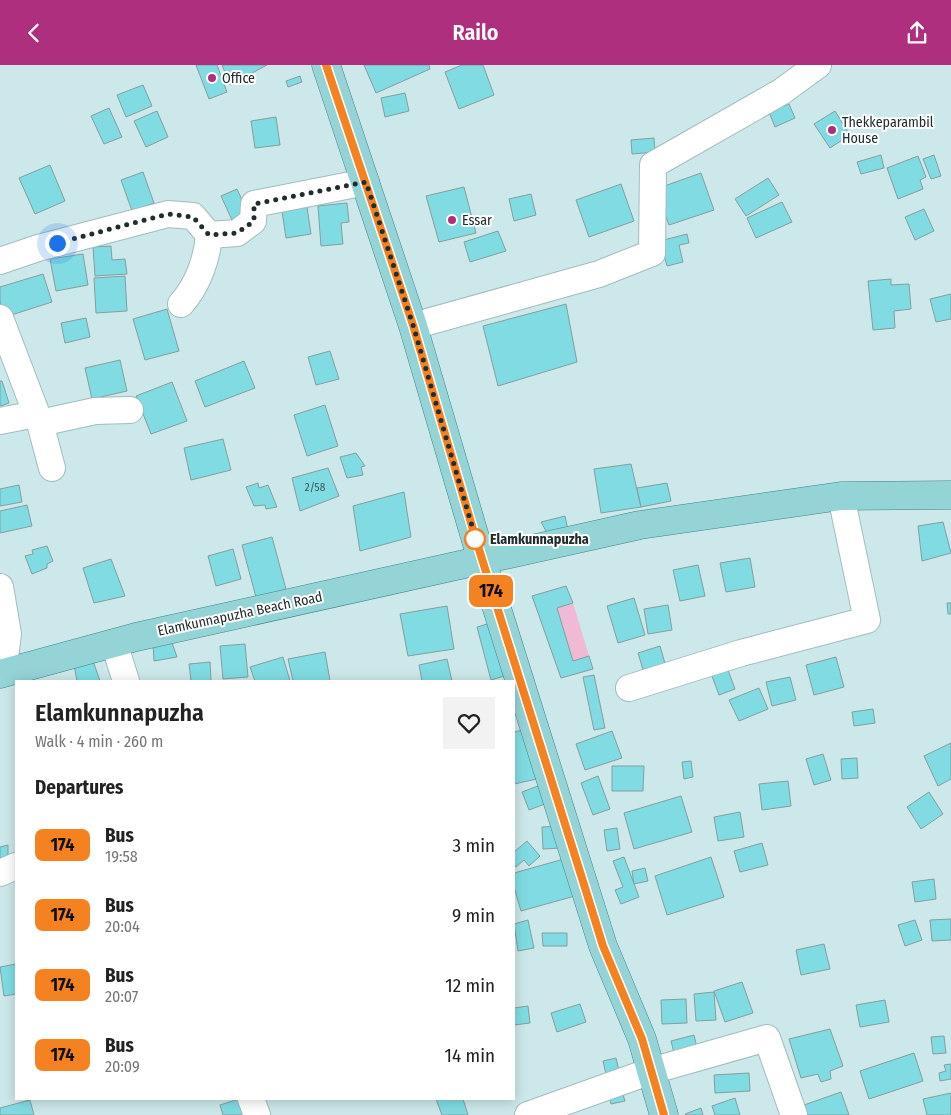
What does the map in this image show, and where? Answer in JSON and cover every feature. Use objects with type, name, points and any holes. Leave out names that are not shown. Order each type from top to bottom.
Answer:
[{"type":"main road","points":[[326,65],[413,325],[517,684],[603,946],[642,1039],[664,1115]]},
{"type":"main road","name":"Elamkunnapuzha Beach Road","points":[[1,674],[114,643],[640,525],[841,496],[951,495]]},
{"type":"street","points":[[413,325],[599,274],[652,253],[654,165],[780,92],[818,65]]},
{"type":"street","points":[[209,235],[237,233],[254,221],[254,204],[366,182]]},
{"type":"street","points":[[0,261],[38,248],[168,214],[193,217],[209,235],[208,252],[196,283],[182,304]]},
{"type":"street","points":[[0,318],[38,419],[52,468]]},
{"type":"street","points":[[0,421],[38,419],[94,411],[130,410]]},
{"type":"street","points":[[629,688],[741,653],[867,620],[841,496]]},
{"type":"street","points":[[0,587],[8,634],[1,674]]},
{"type":"street","points":[[114,643],[126,680]]},
{"type":"street","points":[[0,873],[15,866]]},
{"type":"street","points":[[528,1115],[651,1071],[767,1038],[794,1115]]},
{"type":"street","points":[[251,1100],[257,1115]]},
{"type":"shaded area","points":[[573,603],[589,656],[573,661],[557,608]]},
{"type":"building","name":"Office","points":[[196,65],[217,65],[227,92],[209,99]]},
{"type":"building","points":[[222,65],[267,65],[230,85]]},
{"type":"building","points":[[364,65],[429,65],[430,69],[376,93]]},
{"type":"building","points":[[462,65],[483,65],[494,95],[459,109],[445,72]]},
{"type":"building","points":[[300,76],[302,82],[288,87],[286,81]]},
{"type":"building","points":[[143,85],[152,106],[126,117],[117,95]]},
{"type":"building","points":[[405,93],[409,111],[385,117],[381,98]]},
{"type":"building","points":[[789,104],[795,118],[775,127],[769,112]]},
{"type":"building","points":[[109,108],[122,137],[104,144],[91,116]]},
{"type":"building","points":[[157,111],[168,137],[146,147],[134,121]]},
{"type":"building","name":"Thekkeparambil House","points":[[835,111],[850,135],[830,148],[814,124]]},
{"type":"building","points":[[276,117],[280,145],[255,148],[251,121]]},
{"type":"building","points":[[654,138],[655,152],[632,154],[631,140]]},
{"type":"building","points":[[881,155],[884,168],[861,174],[857,162]]},
{"type":"building","points":[[934,155],[941,176],[931,179],[923,159]]},
{"type":"building","points":[[918,156],[926,177],[920,180],[923,189],[898,199],[887,168]]},
{"type":"building","points":[[50,165],[65,201],[35,214],[19,178]]},
{"type":"building","points":[[143,172],[154,203],[132,211],[121,180]]},
{"type":"building","points":[[701,173],[714,210],[669,225],[656,189]]},
{"type":"building","points":[[768,178],[779,195],[746,216],[735,199]]},
{"type":"building","points":[[621,184],[634,221],[589,237],[576,200]]},
{"type":"building","points":[[464,187],[476,233],[439,242],[426,196]]},
{"type":"building","points":[[237,189],[248,213],[232,220],[221,196]]},
{"type":"building","points":[[531,194],[536,215],[514,221],[509,199]]},
{"type":"building","points":[[782,202],[792,222],[756,238],[747,218]]},
{"type":"building","points":[[347,203],[349,222],[341,223],[343,244],[321,246],[318,206]]},
{"type":"building","points":[[307,207],[311,234],[286,238],[282,211]]},
{"type":"building","points":[[924,209],[934,231],[915,240],[905,217]]},
{"type":"building","points":[[498,231],[506,251],[470,262],[464,242]]},
{"type":"building","points":[[687,234],[689,243],[679,245],[683,262],[667,266],[660,241]]},
{"type":"building","points":[[111,246],[112,260],[125,259],[127,274],[95,276],[93,247]]},
{"type":"building","points":[[83,254],[88,285],[56,291],[50,259]]},
{"type":"building","points":[[43,274],[52,302],[5,317],[0,301],[0,287]]},
{"type":"building","points":[[125,276],[127,311],[96,313],[94,278]]},
{"type":"building","points":[[891,279],[891,285],[909,284],[911,309],[894,311],[895,328],[873,330],[868,281]]},
{"type":"building","points":[[951,294],[951,319],[936,322],[930,299]]},
{"type":"building","points":[[566,304],[577,362],[498,386],[483,326]]},
{"type":"building","points":[[167,309],[179,351],[145,360],[133,319]]},
{"type":"building","points":[[86,318],[90,337],[65,343],[61,323]]},
{"type":"building","points":[[330,351],[339,379],[316,385],[308,357]]},
{"type":"building","points":[[120,360],[127,391],[92,399],[85,368]]},
{"type":"building","points":[[244,361],[255,388],[205,407],[195,381]]},
{"type":"building","points":[[0,381],[2,381],[9,403],[0,406]]},
{"type":"building","points":[[172,382],[187,421],[151,434],[136,396]]},
{"type":"building","points":[[325,405],[338,446],[307,456],[294,415]]},
{"type":"building","points":[[223,439],[231,470],[191,480],[184,448]]},
{"type":"building","points":[[356,453],[365,466],[361,467],[363,475],[347,478],[340,457]]},
{"type":"building","points":[[631,464],[641,507],[601,513],[594,469]]},
{"type":"building","points":[[328,468],[339,496],[300,511],[292,478]]},
{"type":"building","points":[[258,483],[259,488],[268,485],[277,507],[266,509],[265,505],[254,506],[246,487]]},
{"type":"building","points":[[667,483],[671,501],[641,507],[637,488]]},
{"type":"building","points":[[19,485],[22,502],[0,506],[0,489]]},
{"type":"building","points":[[404,492],[411,537],[360,551],[353,506]]},
{"type":"building","points":[[27,505],[32,526],[0,533],[0,511]]},
{"type":"building","points":[[565,516],[568,530],[547,533],[541,522]]},
{"type":"building","points":[[943,522],[951,553],[922,561],[918,526]]},
{"type":"building","points":[[272,537],[287,593],[257,601],[242,545]]},
{"type":"building","points":[[47,546],[53,561],[47,564],[47,568],[32,574],[25,556],[33,554],[32,550]]},
{"type":"building","points":[[233,549],[241,579],[216,586],[208,556]]},
{"type":"building","points":[[750,558],[755,587],[726,592],[720,563]]},
{"type":"building","points":[[111,559],[125,596],[94,603],[83,568]]},
{"type":"building","points":[[698,565],[705,596],[680,601],[673,570]]},
{"type":"building","points":[[566,586],[573,603],[557,608],[573,661],[589,656],[593,669],[561,678],[532,596]]},
{"type":"building","points":[[634,598],[645,635],[618,643],[607,606]]},
{"type":"building","points":[[947,603],[951,603],[951,614],[948,614]]},
{"type":"building","points":[[668,605],[672,630],[648,634],[644,609]]},
{"type":"building","points":[[447,606],[454,649],[408,656],[400,614]]},
{"type":"building","points":[[494,622],[508,675],[491,680],[477,627]]},
{"type":"building","points":[[171,640],[177,657],[154,661],[153,643]]},
{"type":"building","points":[[245,644],[248,677],[223,679],[220,646]]},
{"type":"building","points":[[660,646],[666,667],[644,673],[638,653]]},
{"type":"building","points":[[325,652],[330,680],[293,680],[288,659]]},
{"type":"building","points":[[91,655],[100,680],[77,680],[73,660]]},
{"type":"building","points":[[283,657],[290,680],[255,680],[250,667]]},
{"type":"building","points":[[836,657],[844,687],[814,695],[806,665]]},
{"type":"building","points":[[447,659],[452,680],[422,680],[419,665]]},
{"type":"building","points":[[210,662],[211,680],[191,680],[189,664]]},
{"type":"building","points":[[725,662],[735,689],[719,695],[709,668]]},
{"type":"building","points":[[594,675],[605,728],[594,730],[583,677]]},
{"type":"building","points":[[790,677],[796,700],[772,706],[766,682]]},
{"type":"building","points":[[759,688],[768,709],[739,721],[729,700]]},
{"type":"building","points":[[873,709],[875,723],[854,726],[852,712]]},
{"type":"building","points":[[527,729],[537,779],[515,784],[515,732]]},
{"type":"building","points":[[612,731],[622,758],[585,770],[576,744]]},
{"type":"building","points":[[951,743],[951,779],[938,786],[924,756]]},
{"type":"building","points":[[823,754],[831,780],[814,785],[806,759]]},
{"type":"building","points":[[857,758],[858,778],[842,779],[841,759]]},
{"type":"building","points":[[691,761],[693,777],[684,779],[682,762]]},
{"type":"building","points":[[612,766],[644,766],[643,791],[612,791]]},
{"type":"building","points":[[598,776],[610,809],[593,815],[581,783]]},
{"type":"building","points":[[788,781],[791,806],[762,810],[759,784]]},
{"type":"building","points":[[543,784],[550,802],[529,810],[522,792]]},
{"type":"building","points":[[929,792],[943,814],[921,829],[907,807]]},
{"type":"building","points":[[681,796],[692,832],[634,849],[624,813]]},
{"type":"building","points":[[740,812],[744,837],[718,841],[714,817]]},
{"type":"building","points":[[559,826],[561,848],[543,849],[542,827]]},
{"type":"building","points":[[617,828],[620,849],[607,851],[604,830]]},
{"type":"building","points":[[527,841],[540,856],[529,866],[524,860],[516,867],[515,851]]},
{"type":"building","points":[[762,843],[768,865],[740,872],[734,851]]},
{"type":"building","points":[[8,845],[8,862],[0,866],[0,847]]},
{"type":"building","points":[[624,857],[639,897],[621,904],[615,890],[623,887],[613,861]]},
{"type":"building","points":[[711,857],[724,897],[667,915],[655,876]]},
{"type":"building","points":[[564,859],[575,896],[521,911],[515,890],[515,873]]},
{"type":"building","points":[[645,868],[648,881],[634,884],[632,871]]},
{"type":"building","points":[[934,879],[936,899],[915,902],[912,882]]},
{"type":"building","points":[[951,919],[951,940],[932,941],[930,920]]},
{"type":"building","points":[[528,920],[534,948],[518,951],[515,924]]},
{"type":"building","points":[[915,920],[922,940],[905,946],[898,925]]},
{"type":"building","points":[[542,933],[567,933],[567,946],[543,946]]},
{"type":"building","points":[[824,944],[830,969],[801,975],[796,950]]},
{"type":"building","points":[[15,964],[15,994],[4,996],[0,967]]},
{"type":"building","points":[[742,982],[753,1013],[725,1022],[714,991]]},
{"type":"building","points":[[714,992],[716,1020],[696,1021],[694,994]]},
{"type":"building","points":[[686,999],[687,1023],[662,1024],[661,1000]]},
{"type":"building","points":[[885,1000],[889,1022],[860,1027],[856,1005]]},
{"type":"building","points":[[580,1004],[586,1022],[557,1032],[551,1013]]},
{"type":"building","points":[[528,1006],[530,1023],[515,1025],[515,1008]]},
{"type":"building","points":[[830,1029],[843,1066],[830,1071],[831,1079],[821,1082],[818,1074],[801,1078],[789,1039]]},
{"type":"building","points":[[694,1035],[699,1056],[676,1061],[671,1041]]},
{"type":"building","points":[[944,1036],[946,1053],[933,1054],[931,1037]]},
{"type":"building","points":[[914,1053],[923,1081],[869,1099],[860,1071]]},
{"type":"building","points":[[616,1058],[619,1071],[606,1074],[603,1061]]},
{"type":"building","points":[[951,1064],[951,1079],[940,1081],[939,1073],[946,1071],[944,1065]]},
{"type":"building","points":[[749,1073],[750,1091],[715,1093],[714,1075]]},
{"type":"building","points":[[621,1088],[625,1101],[611,1104],[608,1092]]},
{"type":"building","points":[[841,1092],[849,1115],[807,1115],[804,1105]]},
{"type":"building","points":[[951,1093],[951,1115],[927,1115],[923,1099]]},
{"type":"building","points":[[735,1098],[740,1115],[715,1115],[712,1106]]},
{"type":"building","points":[[30,1100],[34,1115],[0,1115],[0,1108]]},
{"type":"building","points":[[239,1100],[244,1115],[223,1115],[220,1105]]},
{"type":"building","points":[[436,1100],[463,1100],[468,1115],[442,1115]]},
{"type":"building","points":[[701,1108],[703,1115],[685,1114]]},
{"type":"bus line","name":"174","points":[[326,65],[413,325],[477,543],[603,946],[642,1039],[664,1115]]},
{"type":"place","name":"Office","points":[[212,78]]},
{"type":"place","name":"Thekkeparambil House","points":[[832,130]]},
{"type":"place","name":"Essar","points":[[452,220]]},
{"type":"place","name":"Elamkunnapuzha","points":[[475,539]]},
{"type":"route","points":[[57,243],[168,214],[193,217],[209,235],[237,233],[254,221],[254,204],[366,182],[413,325],[477,543],[475,539]]}]
